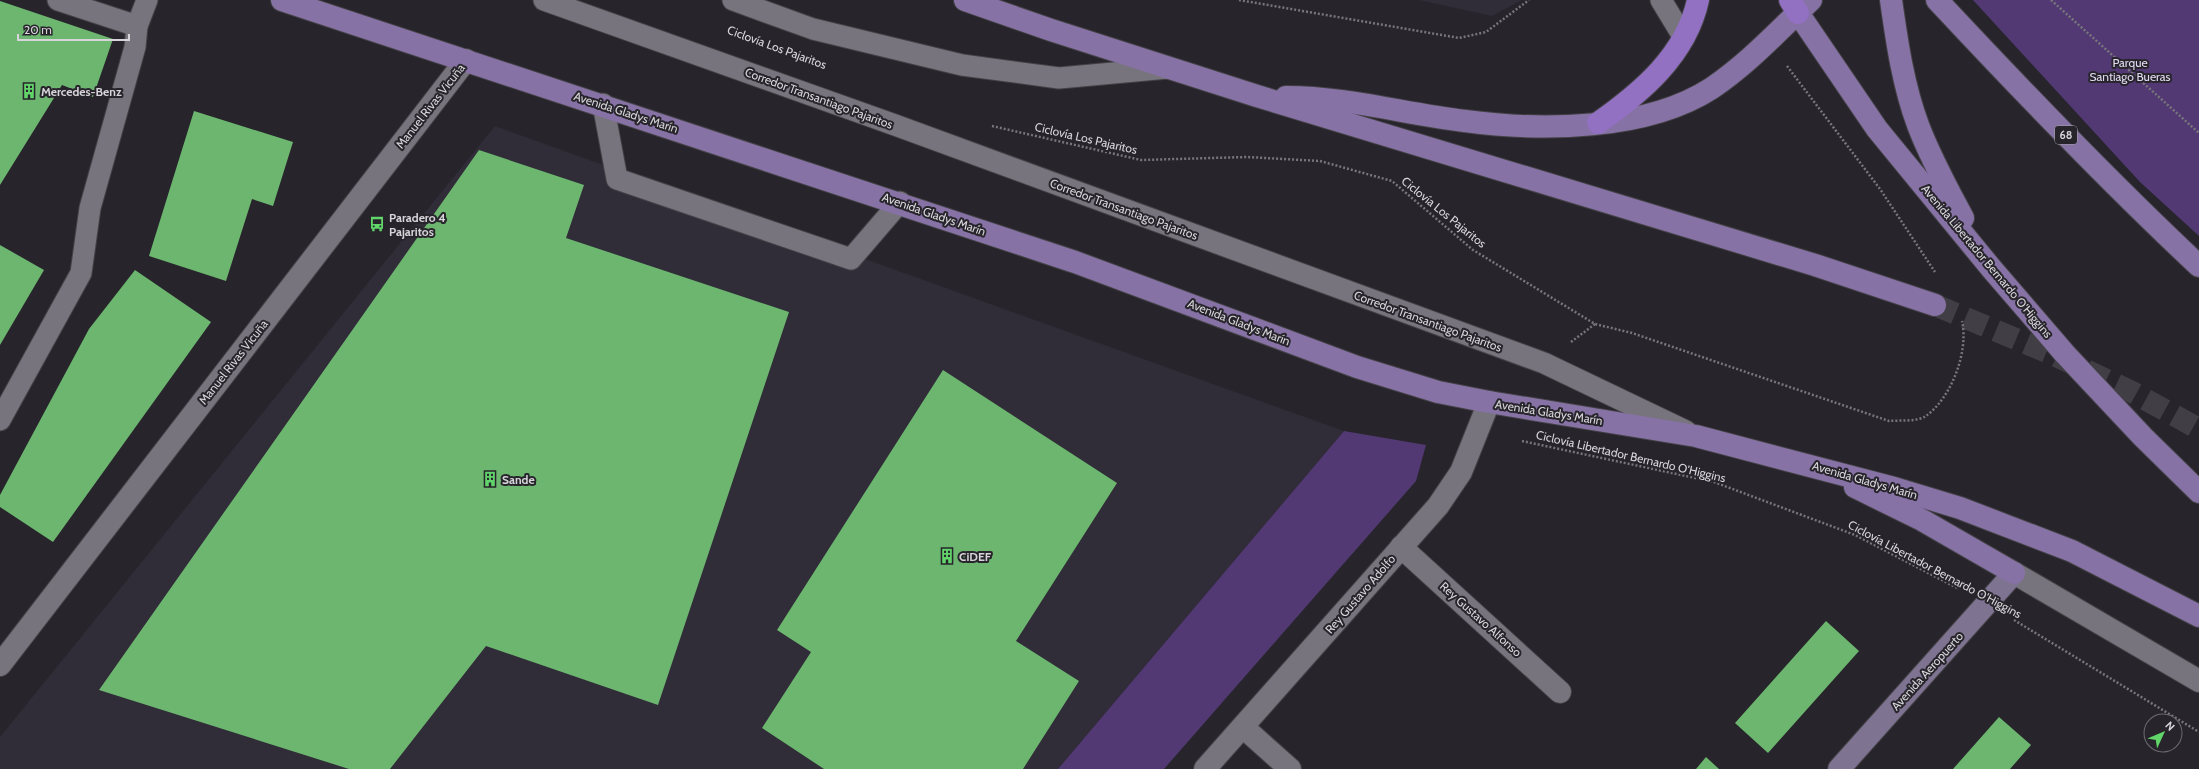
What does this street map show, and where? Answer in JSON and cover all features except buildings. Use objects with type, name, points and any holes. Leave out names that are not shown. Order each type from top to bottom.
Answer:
[{"type":"highway","points":[[1598,123],[1623,105],[1652,78],[1676,51],[1692,22],[1698,0]]},
{"type":"main road","name":"Avenida Gladys Marín","points":[[282,0],[900,202],[1075,262],[1357,367],[1438,392],[1696,436],[1790,459],[1960,508],[2072,551],[2199,616]]},
{"type":"main road","points":[[965,0],[1257,96],[1815,265],[1935,305]]},
{"type":"main road","points":[[1891,0],[1898,49],[1918,125],[1943,182],[1991,268]]},
{"type":"main road","name":"68","points":[[1937,0],[2035,104],[2138,209],[2199,266]]},
{"type":"main road","points":[[1257,96],[1315,98],[1486,123],[1572,126],[1649,116],[1680,105],[1710,89],[1739,68],[1769,42],[1799,4]]},
{"type":"main road","name":"Avenida Libertador Bernardo O'Higgins","points":[[1799,4],[1878,129],[1991,268],[2065,354],[2143,437],[2199,492]]},
{"type":"main road","points":[[1790,459],[1870,494],[1922,520],[2014,573]]},
{"type":"street","name":"Manuel Rivas Vicuña","points":[[0,665],[466,60]]},
{"type":"street","name":"Rey Gustavo Adolfo","points":[[1205,769],[1438,506],[1453,486],[1461,472],[1476,431],[1490,402]]},
{"type":"street","name":"Rey Gustavo Alfonso","points":[[1401,547],[1560,692]]},
{"type":"street","name":"Avenida Aeropuerto","points":[[1839,769],[2014,573]]},
{"type":"street","points":[[2014,573],[2199,682]]},
{"type":"street","points":[[1243,727],[1290,769]]},
{"type":"lane","points":[[58,0],[137,26]]},
{"type":"lane","points":[[0,420],[81,273],[90,208],[135,47],[137,26],[147,0]]},
{"type":"lane","name":"Corredor Transantiago Pajaritos","points":[[544,0],[902,127],[1544,363],[1696,436]]},
{"type":"lane","points":[[733,0],[813,29],[962,65],[1059,78],[1168,68]]},
{"type":"lane","points":[[1661,0],[1684,38]]},
{"type":"lane","points":[[603,104],[617,179],[851,259],[900,202]]},
{"type":"path","points":[[1239,0],[1459,38],[1486,32],[1529,0]]},
{"type":"path","points":[[2051,0],[2199,134]]},
{"type":"path","name":"Ciclovía Los Pajaritos","points":[[986,124],[1141,160],[1247,157],[1320,161],[1392,181],[1473,250],[1595,324]]},
{"type":"path","name":"Ciclovía Libertador Bernardo O'Higgins","points":[[1476,431],[1714,482],[1855,535],[1987,604],[2199,732]]},
{"type":"shaded area","points":[[1419,0],[1522,0],[1492,16]]},
{"type":"shaded area","points":[[495,126],[1344,431],[1058,769],[0,769],[0,737]]},
{"type":"green space","name":"Parque Santiago Bueras","points":[[1973,0],[2199,0],[2199,236],[2140,182]]},
{"type":"green space","points":[[1344,431],[1426,445],[1416,481],[1164,769],[1058,769]]},
{"type":"tunnel","points":[[1935,305],[2054,355],[2132,392],[2199,429]]},
{"type":"place","name":"Mercedes-Benz","points":[[29,91]]},
{"type":"place","name":"Paradero 4 Pajaritos","points":[[377,224]]},
{"type":"place","name":"Sande","points":[[490,479]]},
{"type":"place","name":"CiDEF","points":[[947,556]]}]
